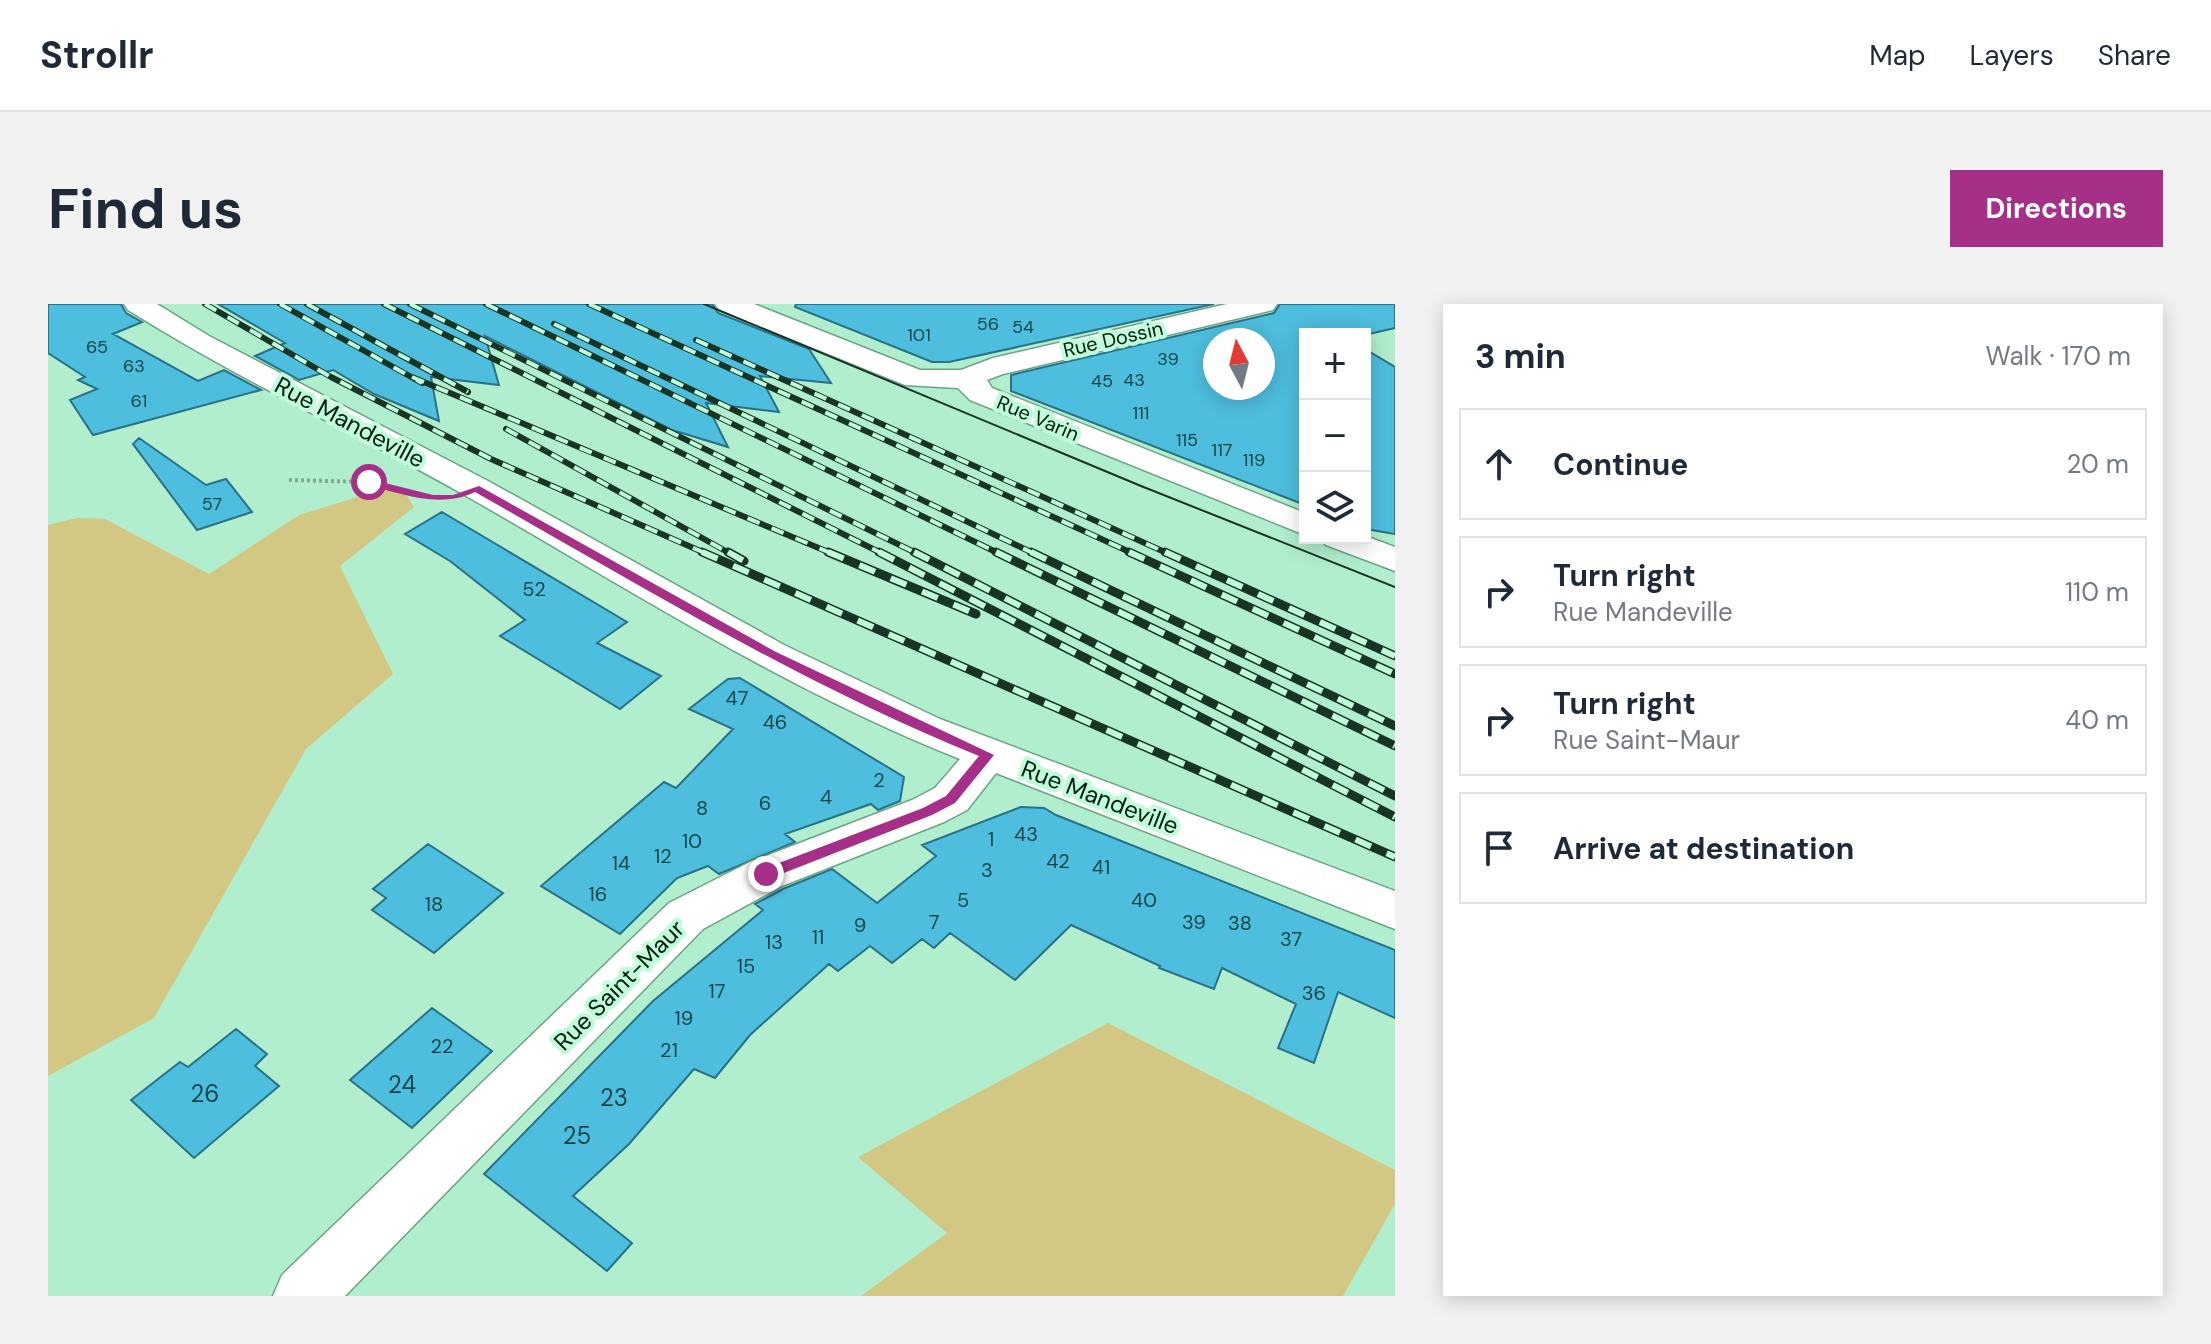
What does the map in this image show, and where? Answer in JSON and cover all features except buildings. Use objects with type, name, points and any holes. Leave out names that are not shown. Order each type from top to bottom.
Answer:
[{"type":"street","name":"Rue Mandeville","points":[[138,304],[199,342],[476,488],[772,655],[925,729],[1395,910]]},
{"type":"street","points":[[729,304],[916,379],[965,379]]},
{"type":"street","name":"Rue Dossin","points":[[965,379],[993,367],[1263,304]]},
{"type":"street","name":"Rue Varin","points":[[965,379],[976,386],[981,394],[1299,523]]},
{"type":"street","points":[[1354,544],[1395,560]]},
{"type":"street","name":"Rue Saint-Maur","points":[[303,1296],[686,916],[766,874],[928,811],[951,799],[987,755]]},
{"type":"path","points":[[289,480],[369,482],[433,498],[455,498],[476,488]]},
{"type":"shaded area","points":[[402,488],[414,507],[340,566],[393,674],[306,749],[154,1018],[48,1076],[48,525],[77,518],[105,519],[209,574],[299,515],[377,491]]},
{"type":"shaded area","points":[[1108,1023],[1395,1170],[1395,1204],[1343,1296],[861,1296],[947,1233],[858,1157]]},
{"type":"tram line","points":[[704,304],[1141,486],[1395,587]]},
{"type":"railway","points":[[205,304],[331,377],[491,459],[707,554]]},
{"type":"railway","points":[[280,304],[422,383]]},
{"type":"railway","points":[[307,304],[468,392]]},
{"type":"railway","points":[[384,304],[883,554]]},
{"type":"railway","points":[[410,304],[916,553]]},
{"type":"railway","points":[[486,304],[1000,554]]},
{"type":"railway","points":[[589,304],[1134,554]]},
{"type":"railway","points":[[554,324],[1035,554]]},
{"type":"railway","points":[[696,340],[1169,554]]},
{"type":"railway","points":[[412,377],[833,554]]},
{"type":"railway","points":[[506,429],[731,554]]},
{"type":"railway","points":[[702,552],[1395,857]]},
{"type":"railway","points":[[728,552],[744,561]]},
{"type":"railway","points":[[828,552],[976,614]]},
{"type":"railway","points":[[879,552],[1395,817]]},
{"type":"railway","points":[[996,552],[1395,746]]},
{"type":"railway","points":[[1031,552],[1395,726]]},
{"type":"railway","points":[[1129,552],[1395,674]]},
{"type":"railway","points":[[1165,552],[1395,656]]},
{"type":"railway","points":[[916,553],[1395,796]]},
{"type":"route","points":[[369,482],[433,498],[455,498],[476,488],[772,655],[925,729],[987,755],[951,799],[928,811],[766,874]]}]
